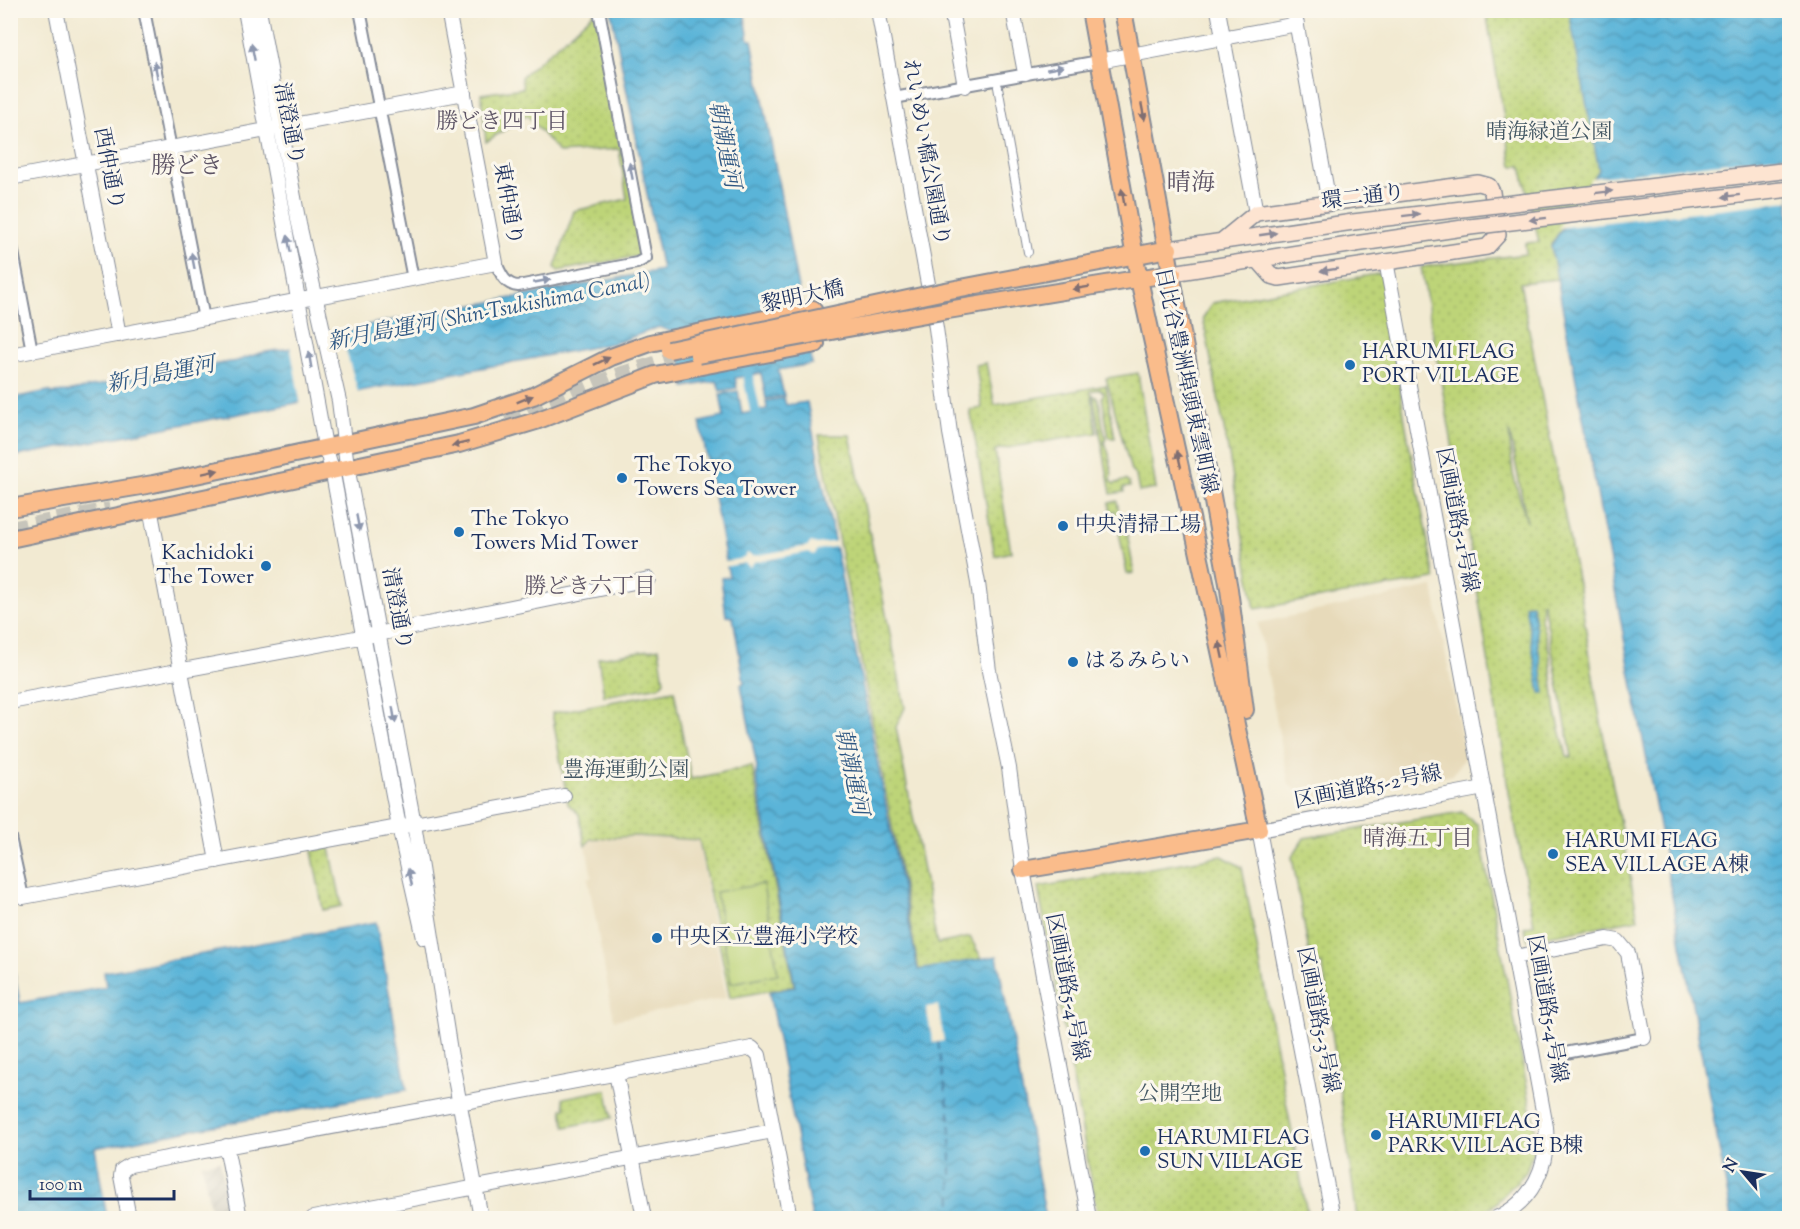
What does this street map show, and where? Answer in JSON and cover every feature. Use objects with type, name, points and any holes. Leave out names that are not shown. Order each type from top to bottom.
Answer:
[{"type":"main road","name":"日比谷豊洲埠頭東雲町線","points":[[1090,10],[1134,255],[1259,830]]},
{"type":"main road","name":"日比谷豊洲埠頭東雲町線","points":[[1123,10],[1169,249],[1220,540],[1256,777],[1259,830]]},
{"type":"main road","name":"環二通り","points":[[945,291],[1223,240],[1353,222],[1790,170]]},
{"type":"main road","points":[[1223,240],[1256,213],[1478,183],[1489,186],[1498,236],[1487,247],[1278,278],[1272,276],[1258,260]]},
{"type":"main road","name":"環二通り","points":[[948,310],[1470,227],[1790,189]]},
{"type":"main road","points":[[19,506],[153,484],[485,413],[550,388],[611,357],[671,338],[813,309],[945,291]]},
{"type":"main road","name":"黎明大橋","points":[[945,291],[670,355],[948,310]]},
{"type":"main road","points":[[10,539],[490,436],[555,414],[655,375],[816,344],[948,310]]},
{"type":"main road","points":[[485,413],[493,424],[490,436]]},
{"type":"main road","points":[[292,453],[300,465],[296,477]]},
{"type":"main road","points":[[10,499],[137,476],[153,484]]},
{"type":"main road","points":[[10,547],[187,506],[216,495]]},
{"type":"main road","points":[[1209,594],[1219,592],[1223,588],[1220,540]]},
{"type":"main road","points":[[1023,870],[1259,830]]},
{"type":"street","name":"西仲通り","points":[[56,10],[119,335]]},
{"type":"street","points":[[144,10],[204,319]]},
{"type":"street","name":"清澄通り","points":[[244,10],[316,298],[339,401],[346,442],[340,467],[362,637],[399,827],[451,1057]]},
{"type":"street","name":"清澄通り","points":[[259,10],[302,315],[325,447],[340,467],[379,633],[414,824],[451,1057]]},
{"type":"street","points":[[360,10],[412,279]]},
{"type":"street","name":"東仲通り","points":[[448,10],[496,264]]},
{"type":"street","points":[[10,355],[496,264],[505,280],[511,285],[518,286],[637,263],[646,258],[598,10]]},
{"type":"street","name":"れいめい橋公園通り","points":[[878,10],[932,303],[950,433],[978,583],[989,671],[1009,768],[1023,870]]},
{"type":"street","points":[[951,10],[965,86]]},
{"type":"street","points":[[1013,10],[1025,73]]},
{"type":"street","points":[[1218,10],[1256,213]]},
{"type":"street","points":[[894,98],[1223,38],[1295,17],[1329,203]]},
{"type":"street","points":[[998,87],[1028,252]]},
{"type":"street","points":[[10,178],[464,93]]},
{"type":"street","points":[[10,236],[32,351]]},
{"type":"street","name":"区画道路5-1号線","points":[[1386,261],[1484,788]]},
{"type":"street","points":[[151,513],[217,861]]},
{"type":"street","points":[[10,702],[362,637],[649,579]]},
{"type":"street","name":"区画道路5-2号線","points":[[1259,830],[1484,788]]},
{"type":"street","name":"区画道路5-4号線","points":[[1484,788],[1548,1146],[1542,1169],[1532,1188],[1517,1206],[1496,1218]]},
{"type":"street","points":[[10,837],[23,897],[564,796]]},
{"type":"street","name":"区画道路5-3号線","points":[[1259,830],[1333,1218]]},
{"type":"street","name":"区画道路5-4号線","points":[[1023,870],[1089,1218]]},
{"type":"street","points":[[1515,957],[1607,939],[1618,941],[1628,953],[1644,1038],[1555,1055]]},
{"type":"street","points":[[129,1218],[121,1176],[126,1166],[752,1048],[759,1055],[790,1218]]},
{"type":"street","points":[[451,1057],[481,1218]]},
{"type":"street","points":[[616,1073],[644,1218]]},
{"type":"street","points":[[313,1218],[350,1215],[476,1188],[773,1131]]},
{"type":"street","points":[[226,1146],[240,1218]]},
{"type":"shaded area","points":[[1433,587],[1465,756],[1453,775],[1312,800],[1289,785],[1258,623]]},
{"type":"shaded area","name":"中央区立豊海小学校","points":[[634,837],[698,841],[726,998],[614,1020],[588,878],[592,877],[586,847],[591,840]]},
{"type":"shaded area","points":[[220,1161],[231,1218],[212,1218],[202,1164]]},
{"type":"green space","points":[[596,11],[644,255],[558,271],[555,267],[574,211],[627,199],[619,149],[559,153],[527,115],[486,142],[481,94],[523,88],[521,77]]},
{"type":"green space","name":"晴海緑道公園","points":[[1486,11],[1570,11],[1599,170],[1551,245],[1557,279],[1520,283],[1582,605],[1596,696],[1638,919],[1528,940],[1524,927],[1534,924],[1507,782],[1474,569],[1421,267],[1526,254],[1525,243],[1539,242],[1521,166],[1512,166]],"holes":[[[1510,434],[1527,523],[1513,474]],[[1543,602],[1572,757],[1567,756],[1556,713],[1549,650],[1541,619]]]},
{"type":"green space","points":[[1382,273],[1406,427],[1435,579],[1255,609],[1203,318],[1212,303]]},
{"type":"green space","points":[[986,363],[995,405],[1106,385],[1115,438],[1109,438],[1102,397],[1104,393],[1100,389],[1091,391],[1097,433],[995,450],[1011,552],[995,556],[970,410],[982,408],[976,365]]},
{"type":"green space","points":[[1138,373],[1156,489],[1139,492],[1136,476],[1131,471],[1106,378]]},
{"type":"green space","points":[[1093,395],[1098,398],[1106,438],[1104,443],[1110,460],[1111,480],[1114,484],[1125,480],[1129,483],[1130,487],[1123,488],[1124,492],[1111,494]]},
{"type":"green space","points":[[819,435],[850,435],[905,708],[896,727],[937,944],[970,937],[982,959],[919,971]]},
{"type":"green space","points":[[1117,501],[1121,526],[1126,526],[1134,573],[1127,574],[1115,511],[1111,512],[1109,503]]},
{"type":"green space","points":[[659,648],[664,681],[660,686],[604,696],[598,658]]},
{"type":"green space","name":"豊海運動公園","points":[[674,690],[691,779],[752,766],[794,986],[730,998],[699,840],[634,836],[591,839],[585,846],[579,814],[568,804],[552,713]]},
{"type":"green space","points":[[1462,812],[1478,825],[1537,1140],[1526,1172],[1491,1208],[1444,1218],[1357,1218],[1323,966],[1310,958],[1292,857],[1304,838]]},
{"type":"green space","points":[[330,848],[342,906],[323,910],[312,851]]},
{"type":"green space","name":"公開空地","points":[[1222,856],[1242,867],[1308,1218],[1098,1218],[1038,887]]},
{"type":"green space","points":[[763,884],[778,974],[731,983],[716,892]]},
{"type":"green space","points":[[607,1091],[612,1118],[565,1127],[563,1098]]},
{"type":"water","points":[[611,11],[744,11],[749,40],[752,40],[812,364],[778,370],[784,396],[766,399],[761,373],[735,378],[737,388],[720,391],[717,381],[685,387],[677,334],[659,327],[619,342],[11,457],[11,398],[48,391],[67,392],[152,374],[237,361],[260,353],[304,346],[323,336],[365,328],[367,325],[662,270]]},
{"type":"water","points":[[1569,11],[1789,11],[1789,1218],[1732,1218],[1551,246],[1599,170]]},
{"type":"water","points":[[738,391],[742,414],[767,409],[766,401],[784,398],[786,405],[807,402],[918,970],[997,956],[1046,1218],[812,1218],[769,992],[795,987],[756,775],[757,767],[741,685],[744,682],[733,617],[726,616],[721,578],[729,577],[700,422],[724,417],[720,394]]},
{"type":"water","points":[[1532,604],[1545,693],[1540,693],[1525,605]]},
{"type":"water","points":[[376,922],[407,1090],[95,1148],[107,1218],[11,1218],[11,955],[20,1003],[106,987],[104,972]]},
{"type":"pier","points":[[1789,155],[1789,201],[1558,228],[1591,178]]},
{"type":"pier","points":[[340,330],[359,395],[301,406],[290,345],[303,343],[322,334]]},
{"type":"pier","points":[[837,541],[838,546],[818,550],[814,555],[809,552],[754,562],[750,567],[745,563],[724,567],[723,562],[744,558],[747,553],[753,556],[808,546],[811,542],[817,544]]},
{"type":"pier","points":[[938,1005],[944,1041],[933,1043],[926,1007]]},
{"type":"waterway","name":"朝潮運河","points":[[745,361],[758,425]]},
{"type":"ferry route","points":[[938,1042],[950,1119],[952,1218]]},
{"type":"tunnel","points":[[507,423],[616,376],[671,359]]},
{"type":"tunnel","points":[[10,529],[110,510]]},
{"type":"place","name":"HARUMI FLAG PORT VILLAGE","points":[[1350,365]]},
{"type":"place","name":"The Tokyo Towers Sea Tower","points":[[622,478]]},
{"type":"place","name":"中央清掃工場","points":[[1063,526]]},
{"type":"place","name":"The Tokyo Towers Mid Tower","points":[[459,532]]},
{"type":"place","name":"Kachidoki The Tower","points":[[266,566]]},
{"type":"place","name":"はるみらい","points":[[1073,662]]},
{"type":"place","name":"HARUMI FLAG SEA VILLAGE A棟","points":[[1553,854]]},
{"type":"place","name":"中央区立豊海小学校","points":[[657,938]]},
{"type":"place","name":"HARUMI FLAG PARK VILLAGE B棟","points":[[1376,1135]]},
{"type":"place","name":"HARUMI FLAG SUN VILLAGE","points":[[1145,1151]]},
{"type":"district","name":"勝どき四丁目","points":[[502,123]]},
{"type":"district","name":"勝どき","points":[[187,167]]},
{"type":"district","name":"晴海","points":[[1191,184]]},
{"type":"district","name":"勝どき六丁目","points":[[590,588]]},
{"type":"district","name":"晴海五丁目","points":[[1418,840]]},
{"type":"water label","name":"新月島運河 (Shin-Tsukishima Canal)","points":[[489,313]]},
{"type":"water label","name":"新月島運河","points":[[161,376]]}]
